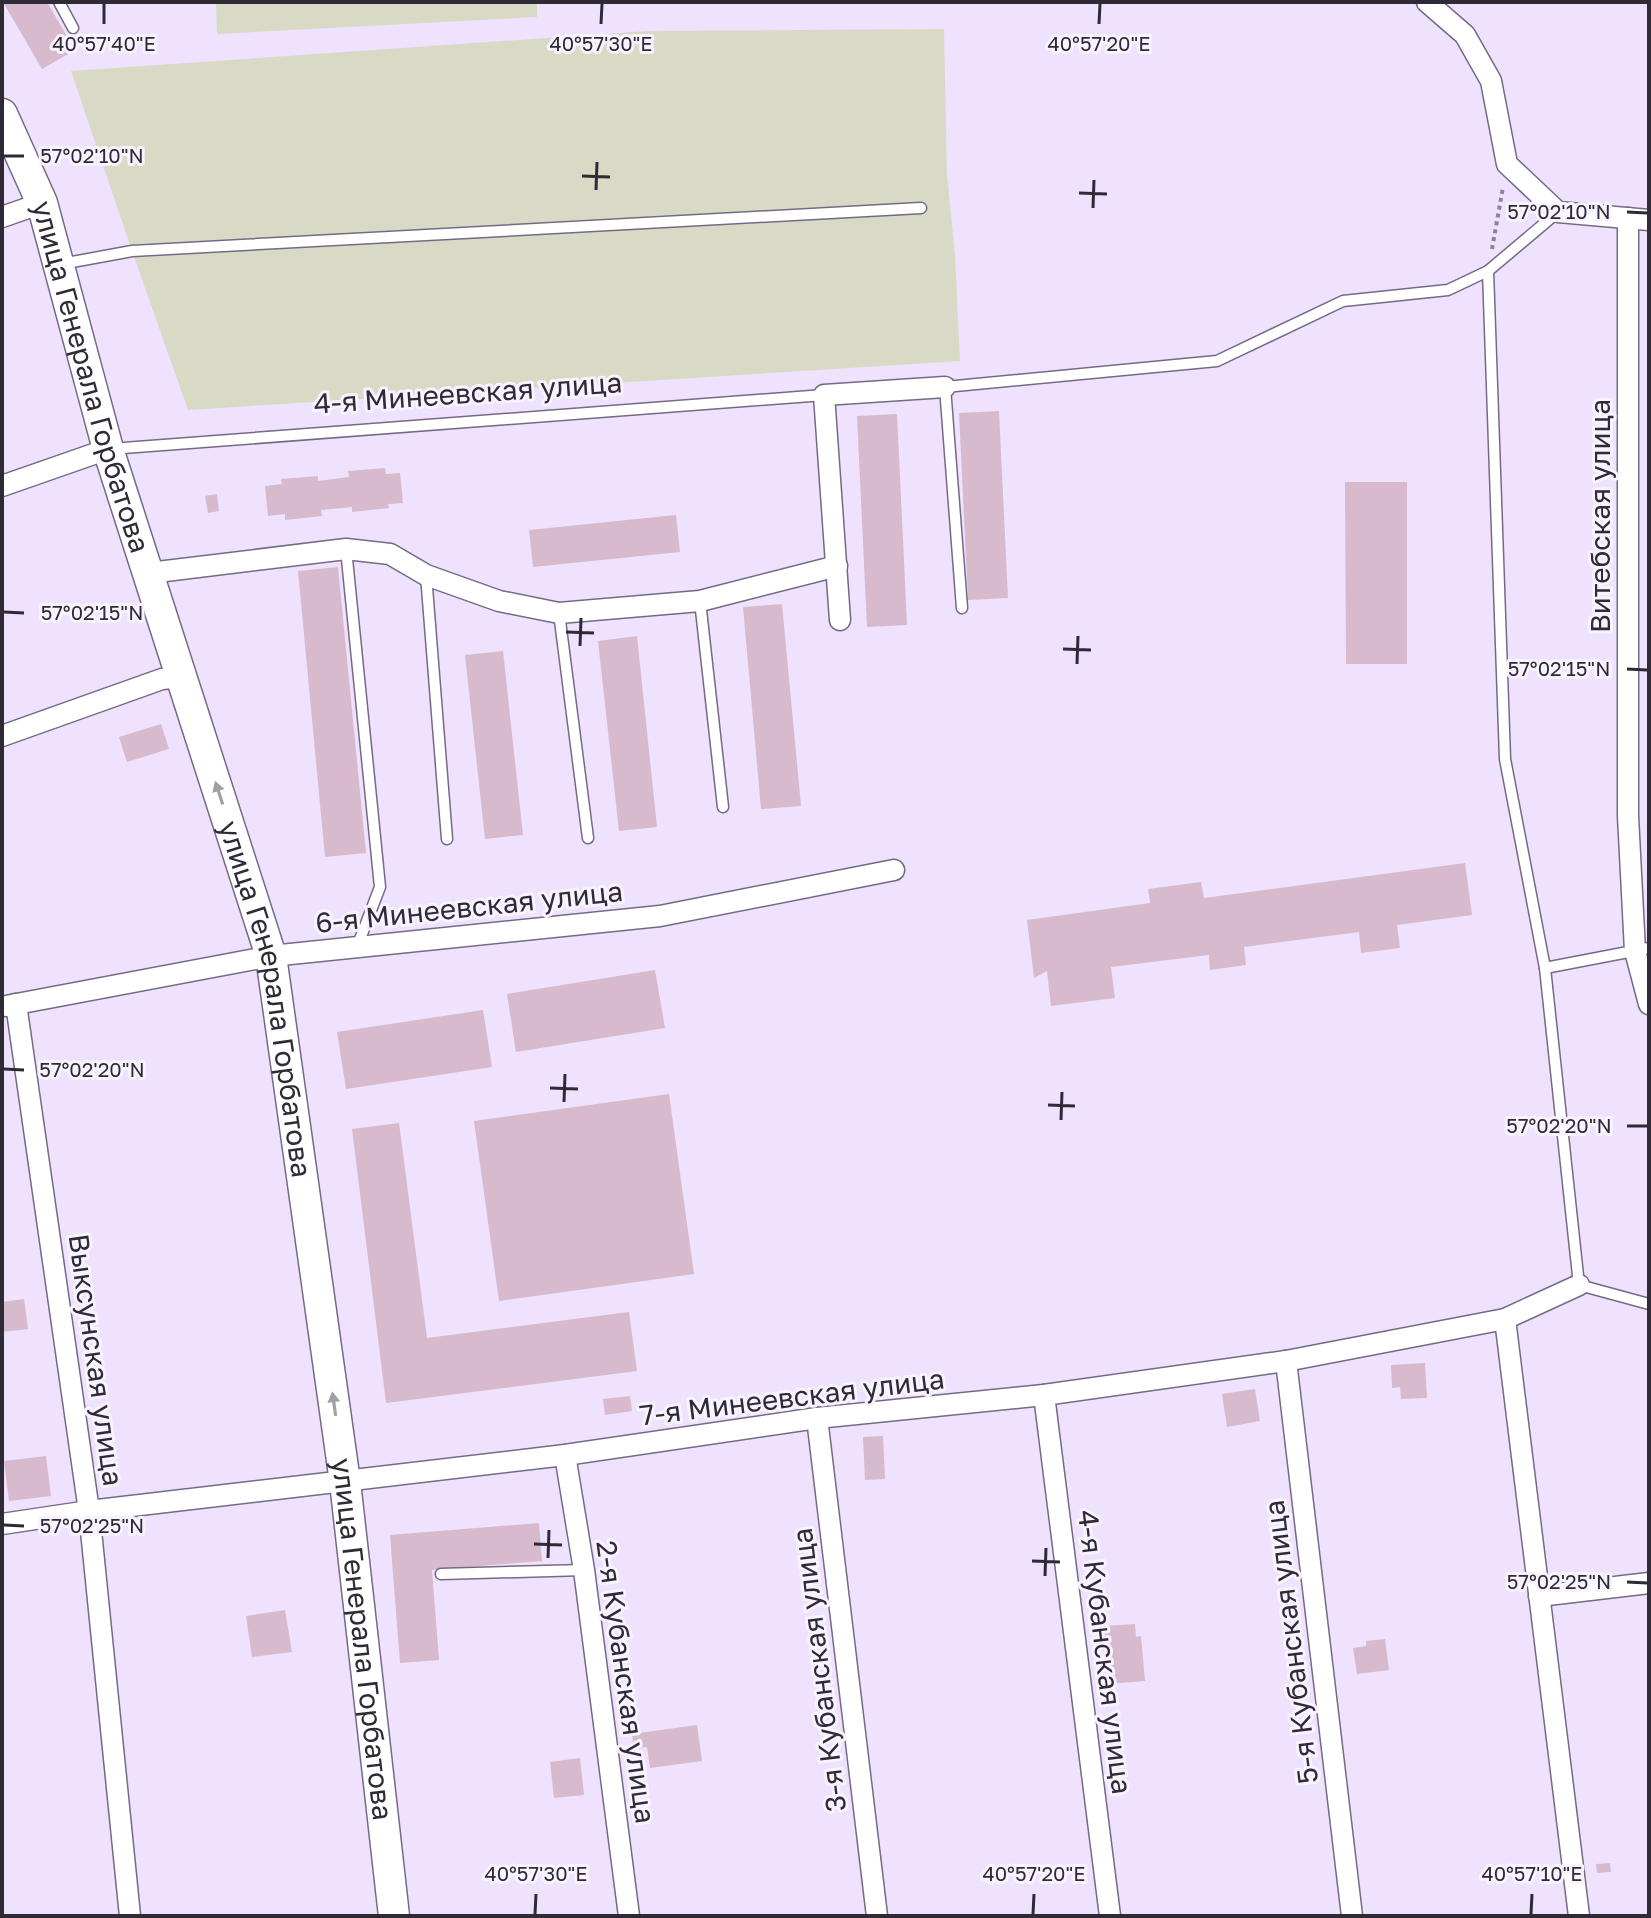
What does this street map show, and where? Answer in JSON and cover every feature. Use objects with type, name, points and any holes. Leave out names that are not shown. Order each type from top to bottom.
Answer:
[{"type":"street","points":[[1427,2],[1465,35],[1491,81],[1507,164],[1558,212],[1649,220]]},
{"type":"street","name":"улица Генерала Горбатова","points":[[2,114],[42,203],[108,449],[271,956],[345,1482],[394,1916]]},
{"type":"street","points":[[2,217],[42,203]]},
{"type":"street","name":"Витебская улица","points":[[1628,218],[1628,816],[1649,1004]]},
{"type":"street","name":"4-я Минеевская улица","points":[[824,395],[945,387]]},
{"type":"street","points":[[824,395],[840,620]]},
{"type":"street","name":"4-я Минеевская улица","points":[[2,486],[108,449]]},
{"type":"street","points":[[149,573],[346,549],[390,554],[426,575],[499,601],[559,613],[700,601],[837,566]]},
{"type":"street","points":[[2,736],[162,679],[182,677]]},
{"type":"street","name":"6-я Минеевская улица","points":[[9,1005],[271,956],[660,916],[894,870]]},
{"type":"street","name":"Выксунская улица","points":[[9,1005],[89,1511],[130,1916]]},
{"type":"street","name":"7-я Минеевская улица","points":[[2,1524],[565,1455],[817,1418],[1044,1395],[1286,1361],[1505,1319],[1579,1285]]},
{"type":"street","points":[[1505,1319],[1579,1916]]},
{"type":"street","name":"5-я Кубанская улица","points":[[1286,1361],[1352,1916]]},
{"type":"street","name":"4-я Кубанская улица","points":[[1044,1395],[1110,1916]]},
{"type":"street","name":"3-я Кубанская улица","points":[[817,1418],[877,1916]]},
{"type":"street","name":"2-я Кубанская улица","points":[[565,1455],[584,1570],[629,1916]]},
{"type":"street","points":[[1539,1596],[1649,1583]]},
{"type":"lane","points":[[59,2],[73,28]]},
{"type":"lane","points":[[59,264],[132,251],[921,208]]},
{"type":"lane","points":[[962,608],[945,387],[1217,361],[1343,301],[1448,290],[1488,271],[1558,212]]},
{"type":"lane","points":[[1488,271],[1505,759],[1545,968],[1579,1285],[1649,1304]]},
{"type":"lane","name":"4-я Минеевская улица","points":[[108,449],[824,395]]},
{"type":"lane","points":[[346,549],[380,887],[357,947]]},
{"type":"lane","points":[[426,575],[447,839]]},
{"type":"lane","points":[[700,601],[723,807]]},
{"type":"lane","points":[[559,613],[588,838]]},
{"type":"lane","points":[[1545,968],[1642,950]]},
{"type":"lane","points":[[441,1574],[584,1570]]},
{"type":"path","points":[[1488,271],[1507,164]]},
{"type":"green space","points":[[216,2],[537,2],[537,17],[217,34]]},
{"type":"green space","points":[[944,29],[947,174],[960,361],[188,410],[71,71],[648,31]]},
{"type":"building","points":[[3,2],[47,2],[75,50],[42,69]]},
{"type":"building","points":[[999,411],[1008,598],[968,600],[959,413]]},
{"type":"building","points":[[897,414],[907,625],[867,627],[857,416]]},
{"type":"building","points":[[385,468],[386,474],[400,473],[403,503],[388,504],[389,508],[352,512],[352,507],[321,510],[322,516],[285,520],[285,514],[268,516],[265,486],[282,484],[281,479],[318,476],[318,481],[349,477],[348,471]]},
{"type":"building","points":[[1345,482],[1407,482],[1407,664],[1346,664]]},
{"type":"building","points":[[217,494],[219,511],[208,513],[205,496]]},
{"type":"building","points":[[676,515],[680,552],[533,567],[529,530]]},
{"type":"building","points":[[338,567],[366,853],[325,857],[298,571]]},
{"type":"building","points":[[782,604],[801,806],[761,809],[743,607]]},
{"type":"building","points":[[637,636],[657,827],[619,831],[598,641]]},
{"type":"building","points":[[503,651],[523,835],[485,839],[465,655]]},
{"type":"building","points":[[161,724],[169,749],[127,762],[119,737]]},
{"type":"building","points":[[1465,863],[1472,915],[1397,925],[1400,948],[1361,953],[1359,932],[1244,947],[1246,965],[1210,970],[1209,955],[1111,967],[1115,998],[1051,1006],[1047,971],[1034,978],[1027,920],[1150,903],[1148,889],[1201,882],[1204,898]]},
{"type":"building","points":[[655,970],[665,1028],[516,1052],[507,994]]},
{"type":"building","points":[[483,1010],[492,1067],[346,1089],[337,1032]]},
{"type":"building","points":[[669,1094],[694,1274],[499,1301],[474,1121]]},
{"type":"building","points":[[399,1123],[427,1338],[629,1312],[637,1371],[386,1403],[352,1129]]},
{"type":"building","points":[[24,1299],[28,1329],[2,1332],[2,1302]]},
{"type":"building","points":[[1425,1363],[1427,1398],[1401,1399],[1400,1387],[1392,1388],[1391,1365]]},
{"type":"building","points":[[1255,1389],[1260,1421],[1227,1427],[1222,1394]]},
{"type":"building","points":[[630,1396],[632,1411],[605,1415],[603,1399]]},
{"type":"building","points":[[883,1436],[885,1479],[865,1480],[863,1437]]},
{"type":"building","points":[[46,1456],[51,1496],[9,1501],[4,1461]]},
{"type":"building","points":[[539,1523],[542,1561],[432,1570],[439,1660],[400,1663],[390,1535]]},
{"type":"building","points":[[285,1610],[292,1652],[252,1657],[246,1616]]},
{"type":"building","points":[[1135,1624],[1136,1637],[1141,1636],[1145,1681],[1108,1684],[1104,1626]]},
{"type":"building","points":[[1385,1639],[1389,1670],[1357,1674],[1353,1648],[1366,1646],[1366,1641]]},
{"type":"building","points":[[697,1725],[702,1761],[650,1768],[647,1747],[634,1748],[632,1734]]},
{"type":"building","points":[[580,1758],[584,1795],[554,1798],[550,1762]]},
{"type":"building","points":[[1610,1863],[1611,1872],[1597,1873],[1596,1864]]}]
